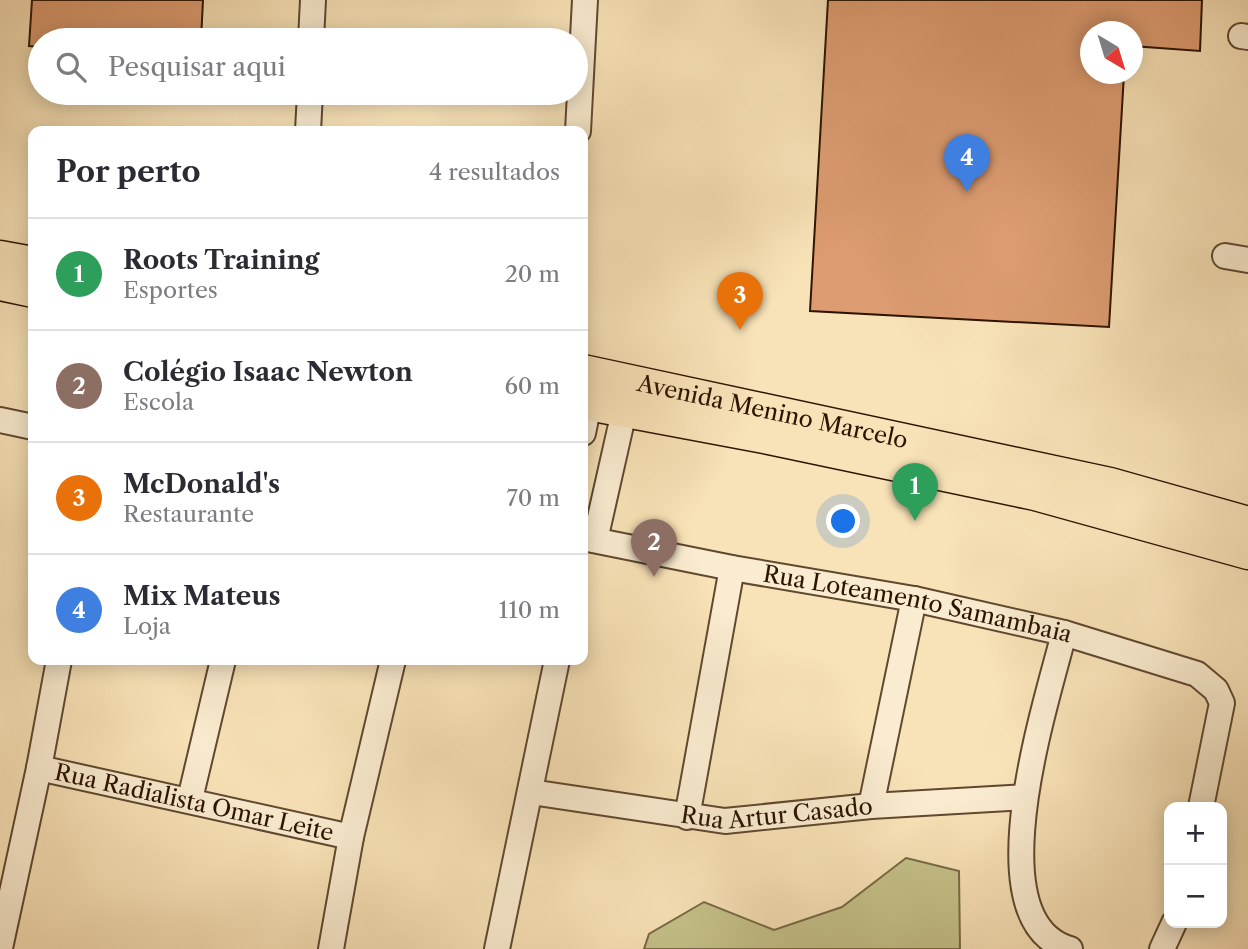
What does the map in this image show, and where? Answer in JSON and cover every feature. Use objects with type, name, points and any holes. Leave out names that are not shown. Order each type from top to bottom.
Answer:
[{"type":"main road","points":[[16,264],[28,283]]},
{"type":"main road","name":"Avenida Menino Marcelo","points":[[588,374],[627,397],[1035,495],[1248,552]]},
{"type":"main road","name":"Avenida Menino Marcelo","points":[[588,412],[627,397],[1110,484],[1248,523]]},
{"type":"street","points":[[312,28],[313,0]]},
{"type":"street","points":[[584,28],[585,0]]},
{"type":"street","points":[[308,126],[309,105]]},
{"type":"street","points":[[578,126],[579,105]]},
{"type":"street","points":[[589,539],[627,397]]},
{"type":"street","points":[[0,420],[28,426]]},
{"type":"street","name":"Rua Loteamento Samambaia","points":[[589,539],[732,568],[914,599],[1064,633],[1197,674],[1219,696],[1222,716],[1201,802]]},
{"type":"street","points":[[687,817],[732,568]]},
{"type":"street","points":[[871,806],[914,599]]},
{"type":"street","points":[[1064,633],[1025,797],[1020,864],[1023,891],[1032,919],[1045,935],[1070,949]]},
{"type":"street","points":[[0,948],[58,665]]},
{"type":"street","points":[[190,799],[222,665]]},
{"type":"street","points":[[331,949],[351,837],[392,665]]},
{"type":"street","points":[[497,949],[556,665]]},
{"type":"street","name":"Rua Radialista Omar Leite","points":[[39,768],[190,799],[351,837]]},
{"type":"street","name":"Rua Artur Casado","points":[[531,792],[725,821],[762,820],[871,806],[1025,797]]},
{"type":"street","points":[[1162,949],[1172,928]]},
{"type":"shaded area","points":[[906,858],[959,871],[960,949],[644,949],[649,934],[704,902],[774,930],[842,907]]},
{"type":"building","points":[[32,0],[203,0],[202,28],[30,28]]},
{"type":"building","points":[[828,0],[1202,0],[1200,51],[1143,47],[1143,21],[1080,21],[1080,84],[1123,84],[1109,327],[810,311]]},
{"type":"place","name":"Mix Mateus","points":[[967,192]]},
{"type":"place","name":"McDonald's","points":[[740,330]]},
{"type":"place","name":"Roots Training","points":[[915,521]]},
{"type":"place","name":"Colégio Isaac Newton","points":[[654,577]]}]
